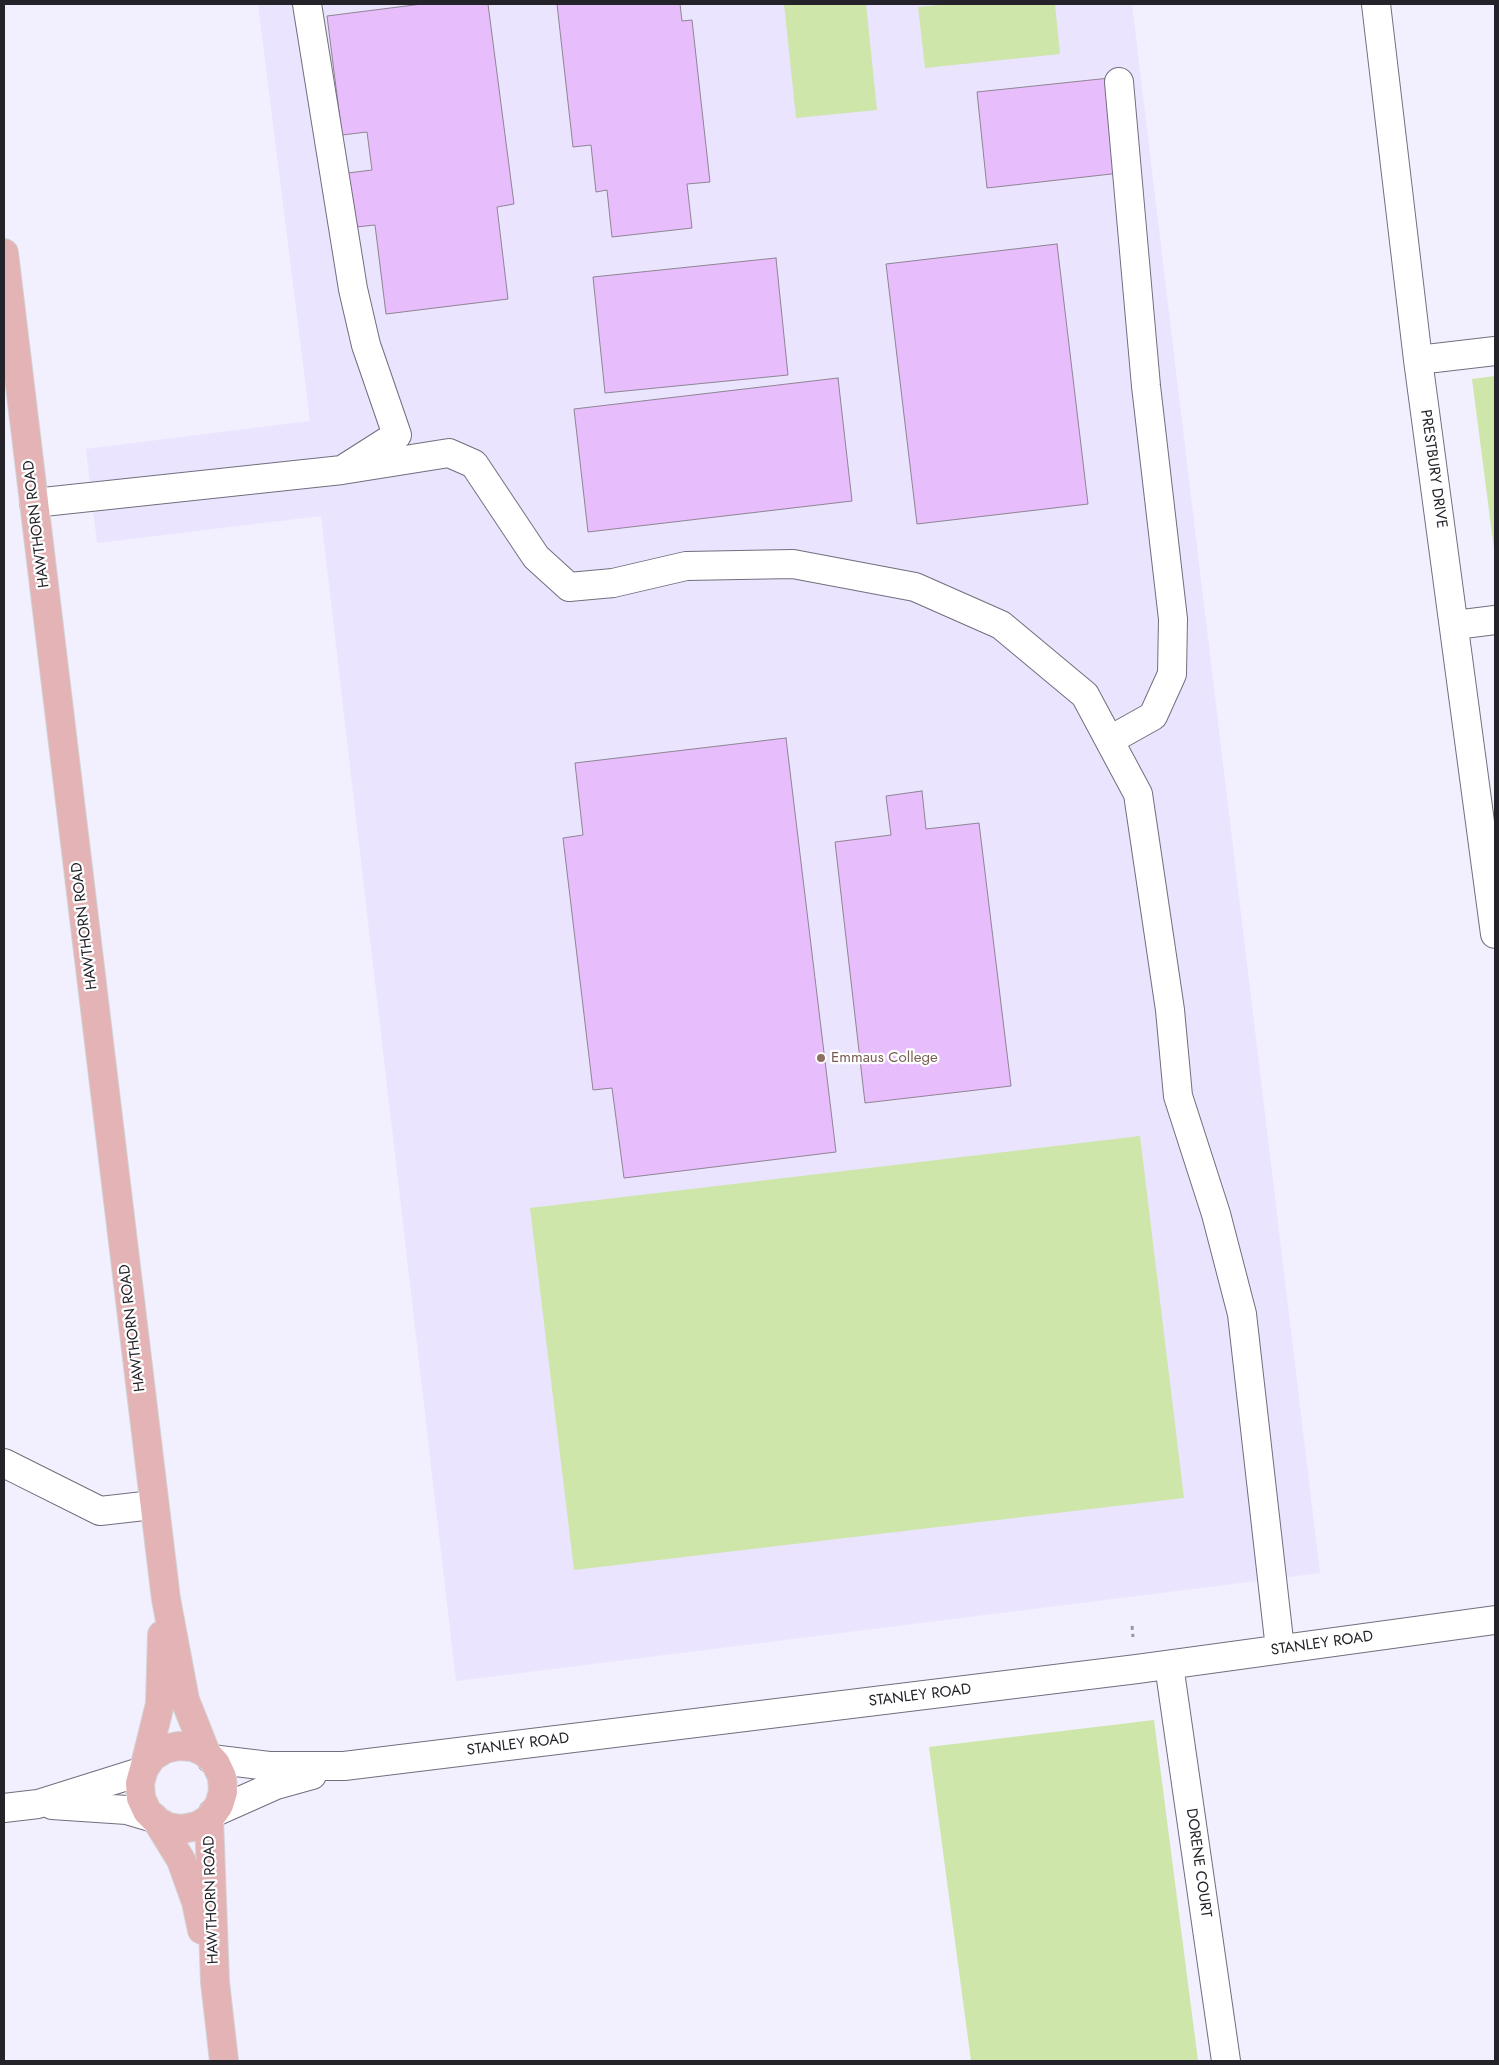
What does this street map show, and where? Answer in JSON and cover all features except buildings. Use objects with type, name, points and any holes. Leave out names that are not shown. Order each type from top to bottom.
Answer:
[{"type":"main road","name":"HAWTHORN ROAD","points":[[4,253],[153,1505],[166,1599],[185,1700],[208,1756]]},
{"type":"main road","name":"HAWTHORN ROAD","points":[[143,1770],[160,1704],[161,1654],[166,1599]]},
{"type":"main road","points":[[178,1746],[193,1747],[208,1756],[216,1764],[222,1777],[223,1792],[219,1805],[211,1816],[197,1826],[182,1829],[168,1827],[155,1819],[147,1811],[141,1798],[140,1783],[143,1770],[152,1757],[165,1749],[178,1746]]},
{"type":"main road","name":"HAWTHORN ROAD","points":[[211,1816],[215,1982],[224,2061]]},
{"type":"main road","name":"HAWTHORN ROAD","points":[[155,1819],[181,1860],[196,1902],[215,1982]]},
{"type":"street","points":[[307,4],[353,289],[366,345],[397,435],[342,470]]},
{"type":"street","name":"PRESTBURY DRIVE","points":[[1376,4],[1418,360],[1495,934]]},
{"type":"street","points":[[1110,740],[1153,716],[1172,674],[1173,619],[1146,386],[1119,82]]},
{"type":"street","points":[[1418,360],[1495,351]]},
{"type":"street","points":[[34,503],[342,470],[449,453],[474,464],[536,557],[569,587],[613,583],[686,566],[793,564],[915,587],[1001,625],[1085,695],[1138,794],[1170,1010],[1178,1096],[1216,1214],[1242,1314],[1280,1649]]},
{"type":"street","points":[[1455,625],[1495,620]]},
{"type":"street","points":[[4,1463],[100,1511],[153,1505]]},
{"type":"street","name":"STANLEY ROAD","points":[[208,1756],[269,1766],[344,1766],[1169,1665],[1495,1620]]},
{"type":"street","name":"DORENE COURT","points":[[1169,1665],[1226,2061]]},
{"type":"street","name":"STANLEY ROAD","points":[[211,1816],[276,1785],[344,1766]]},
{"type":"street","points":[[38,1804],[143,1770]]},
{"type":"street","points":[[4,1808],[38,1804],[127,1810],[155,1819]]},
{"type":"shaded area","name":"Emmaus College","points":[[258,4],[1132,4],[1320,1573],[456,1681],[321,516],[97,543],[86,449],[310,421]]},
{"type":"green space","points":[[784,4],[866,4],[877,110],[796,118]]},
{"type":"green space","points":[[949,4],[1055,4],[1060,54],[925,68],[918,7]]},
{"type":"green space","points":[[1495,376],[1495,557],[1472,379]]},
{"type":"green space","points":[[1140,1136],[1184,1498],[574,1570],[530,1208]]},
{"type":"green space","points":[[1154,1720],[1198,2061],[971,2061],[929,1747]]},
{"type":"place","name":"Emmaus College","points":[[821,1058]]}]
